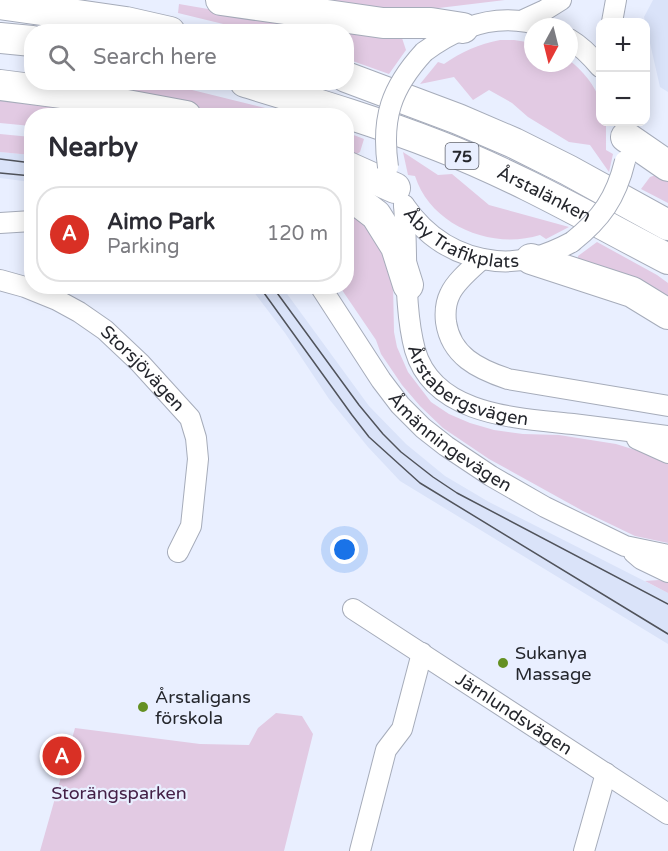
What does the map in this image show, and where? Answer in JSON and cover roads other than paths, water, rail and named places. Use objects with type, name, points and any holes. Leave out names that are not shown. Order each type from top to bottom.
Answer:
[{"type":"highway","points":[[221,0],[382,23],[431,23],[463,28]]},
{"type":"highway","points":[[0,4],[135,24]]},
{"type":"highway","points":[[0,38],[24,40]]},
{"type":"highway","name":"Årstalänken","points":[[354,80],[458,119],[514,143],[668,225]]},
{"type":"highway","points":[[0,85],[24,88]]},
{"type":"highway","points":[[39,90],[143,108]]},
{"type":"highway","name":"Årstalänken","points":[[271,90],[333,108]]},
{"type":"highway","name":"Årstalänken","points":[[354,115],[441,147],[556,200],[668,260]]},
{"type":"highway","points":[[625,140],[668,166]]},
{"type":"highway","points":[[354,169],[395,187]]},
{"type":"highway","points":[[354,198],[376,215],[396,247],[408,285]]},
{"type":"highway","points":[[531,259],[632,292],[668,314]]},
{"type":"street","points":[[521,21],[561,0]]},
{"type":"street","points":[[613,18],[616,0]]},
{"type":"street","points":[[395,187],[385,146],[386,125],[391,104],[410,67],[441,39],[463,28],[500,20],[524,22]]},
{"type":"street","points":[[578,46],[596,63]]},
{"type":"street","name":"Åby Trafikplats","points":[[395,187],[413,219],[437,240],[466,255],[482,259],[506,261],[531,259],[572,242],[601,215],[612,199],[620,180],[625,140]]},
{"type":"street","name":"Årstabergsvägen","points":[[395,187],[406,234],[409,319],[416,352],[427,375],[443,391],[468,405],[488,412],[668,436]]},
{"type":"street","points":[[0,223],[24,222]]},
{"type":"street","name":"Årstabergsvägen","points":[[482,259],[467,272],[450,294],[446,313],[450,337],[465,358],[486,372],[508,379],[668,406]]},
{"type":"street","name":"Storsjövägen","points":[[0,280],[24,287]]},
{"type":"street","name":"Storsjövägen","points":[[42,294],[79,312],[105,330],[140,363],[190,418],[196,438],[198,459],[191,526],[178,552]]},
{"type":"street","name":"Åmänningevägen","points":[[325,294],[400,405],[423,428],[446,446],[545,507],[625,546],[668,555]]},
{"type":"street","points":[[615,429],[668,453]]},
{"type":"street","name":"Åmänningevägen","points":[[625,546],[641,560],[668,573]]},
{"type":"street","name":"Järnlundsvägen","points":[[353,609],[668,814]]},
{"type":"street","points":[[360,851],[386,750],[402,729],[422,653]]},
{"type":"street","points":[[584,851],[606,773]]},
{"type":"tram line","points":[[0,159],[24,162]]},
{"type":"tram line","points":[[0,173],[24,175]]},
{"type":"tram line","points":[[265,294],[369,437],[420,483],[668,634]]},
{"type":"tram line","points":[[278,294],[359,405],[401,452],[457,493],[668,604]]},
{"type":"place","name":"Sukanya Massage","points":[[503,663]]},
{"type":"place","name":"Årstaligans förskola","points":[[143,707]]},
{"type":"place","name":"Aimo Park","points":[[62,756]]},
{"type":"park label","name":"Storängsparken","points":[[119,793]]}]
